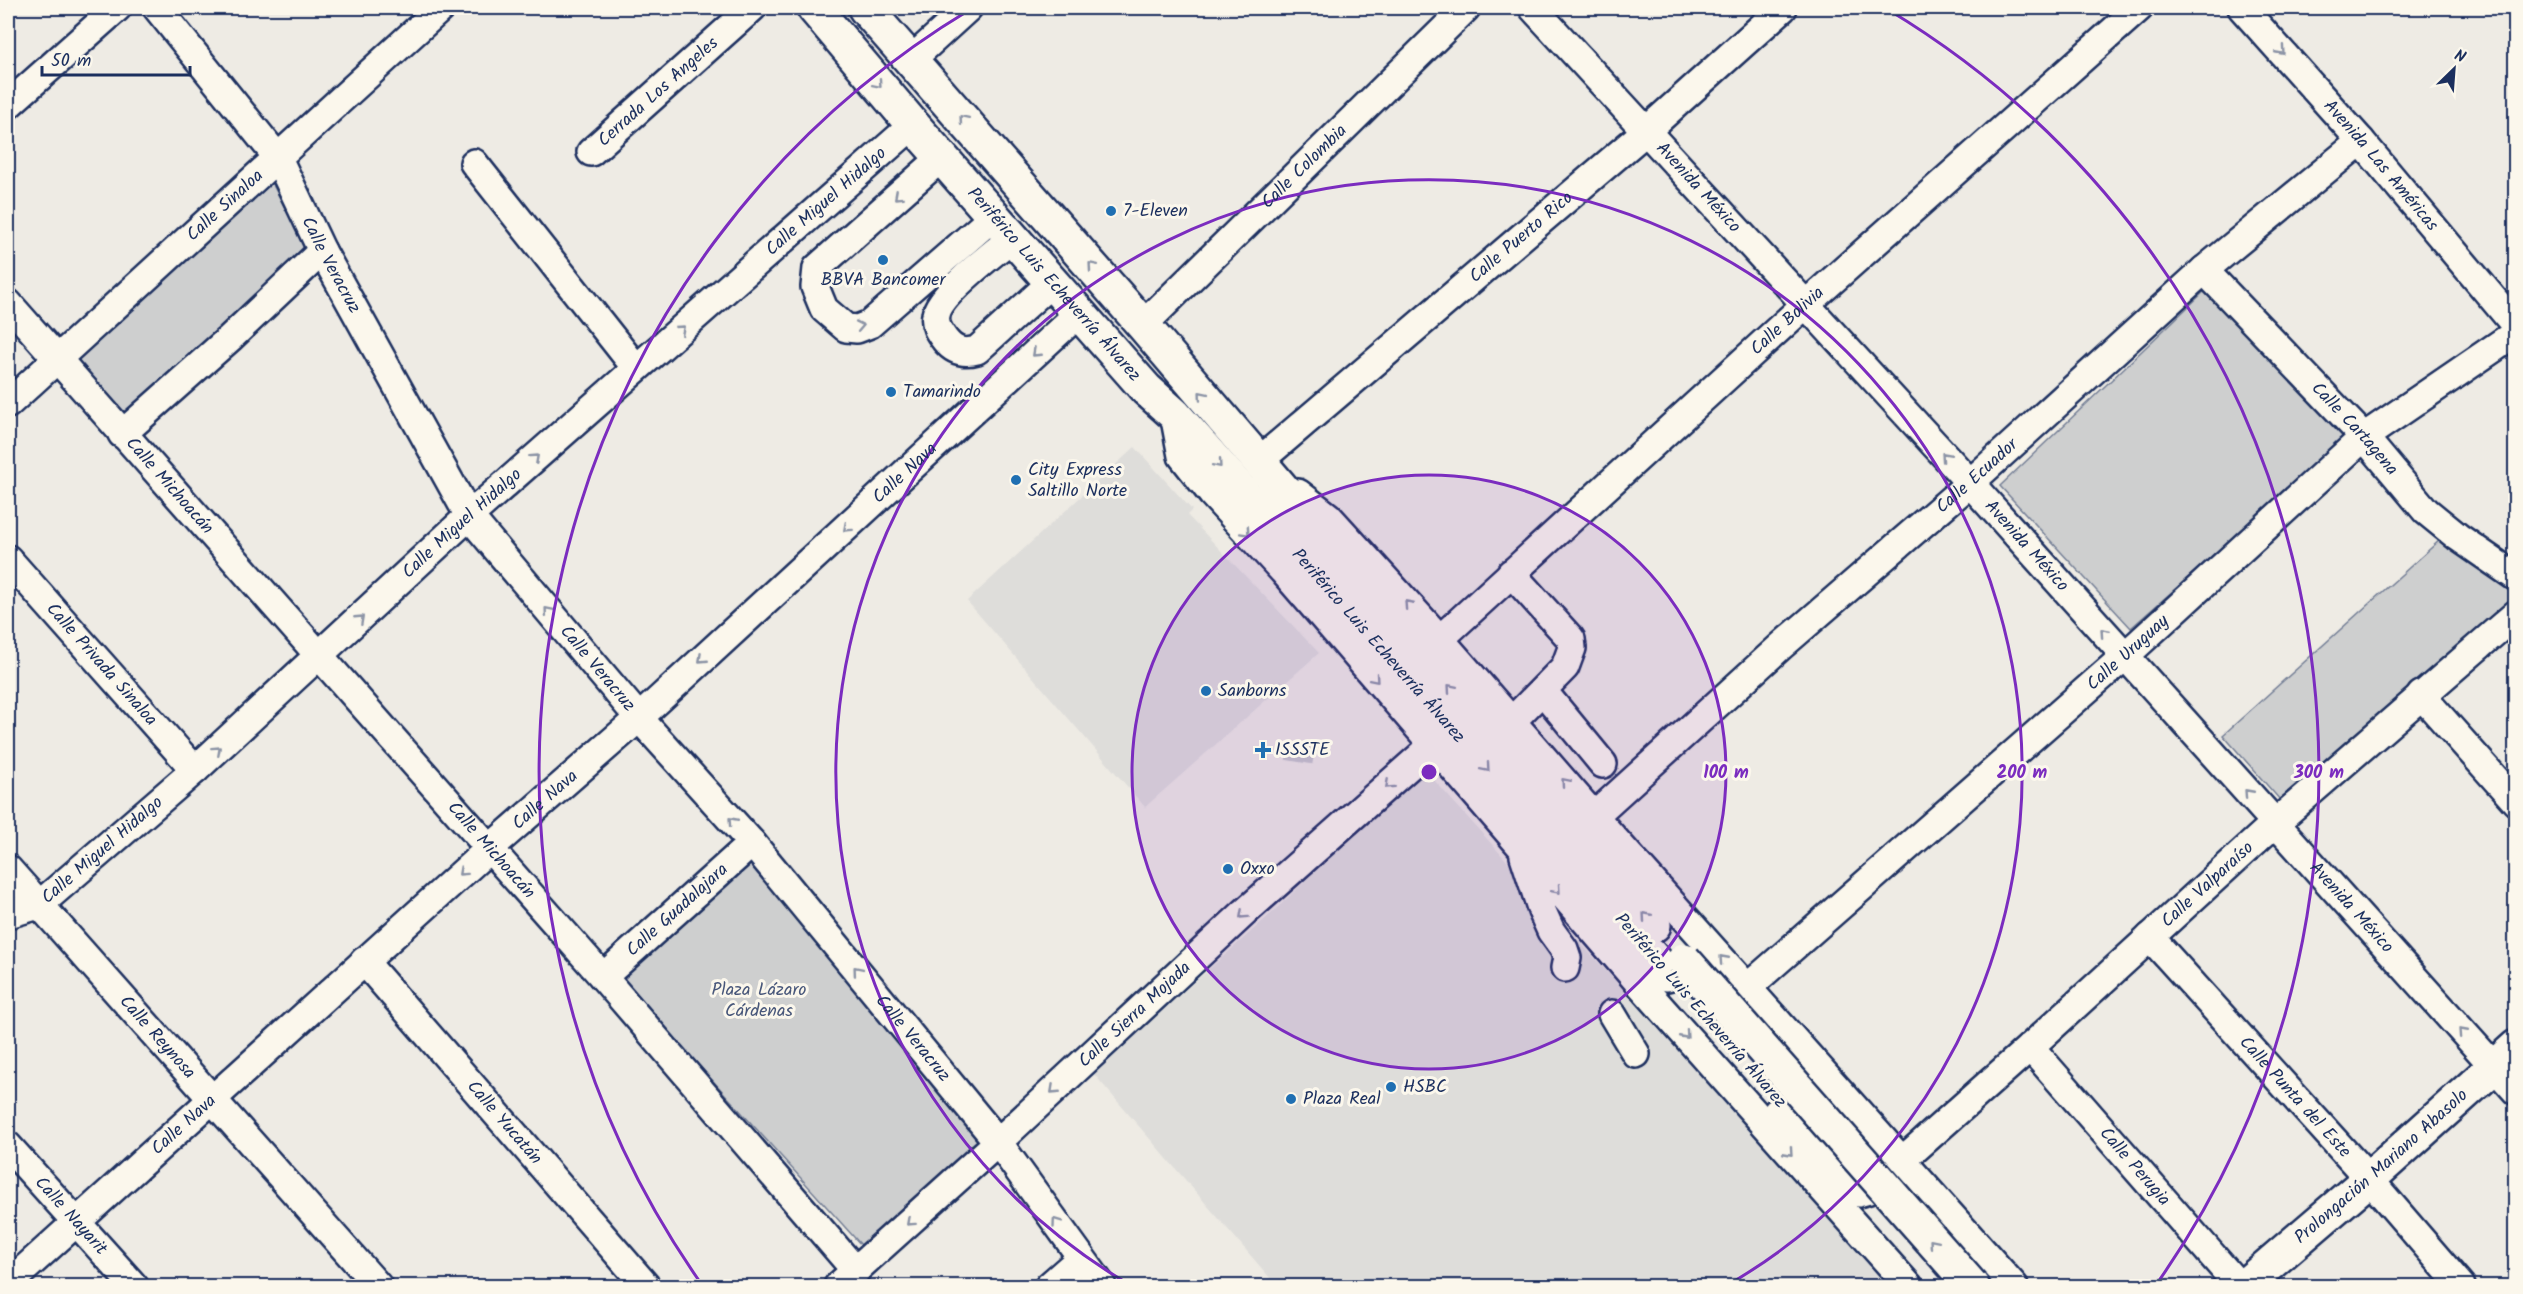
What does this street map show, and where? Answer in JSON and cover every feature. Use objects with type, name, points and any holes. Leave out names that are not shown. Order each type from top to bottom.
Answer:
[{"type":"main road","name":"Periférico Luis Echeverría Álvarez","points":[[814,8],[1079,314],[1146,388],[1174,414],[1666,976],[1942,1287]]},
{"type":"main road","name":"Periférico Luis Echeverría Álvarez","points":[[865,8],[1143,325],[1264,469],[1666,976],[1972,1287]]},
{"type":"main road","name":"Prolongación Mariano Abasolo","points":[[2244,1287],[2369,1179],[2504,1057]]},
{"type":"street","points":[[8,105],[117,8]]},
{"type":"street","name":"Calle Veracruz","points":[[157,8],[278,159],[322,250],[469,516],[639,718],[752,843],[998,1142],[1102,1287]]},
{"type":"street","name":"Calle Sinaloa","points":[[8,404],[441,8]]},
{"type":"street","name":"Cerrada Los Angeles","points":[[591,152],[752,8]]},
{"type":"street","points":[[796,8],[854,56]]},
{"type":"street","points":[[911,60],[968,8]]},
{"type":"street","name":"Calle Colombia","points":[[1143,325],[1466,8]]},
{"type":"street","name":"Avenida México","points":[[1533,8],[1970,483],[2275,823],[2504,1057],[2516,1091]]},
{"type":"street","name":"Calle Puerto Rico","points":[[1264,469],[1783,8]]},
{"type":"street","name":"Calle Bolivia","points":[[1440,639],[1806,304],[2139,8]]},
{"type":"street","name":"Avenida Las Américas","points":[[2242,8],[2361,141],[2516,326]]},
{"type":"street","name":"Calle Miguel Hidalgo","points":[[8,914],[39,905],[195,770],[469,516],[913,125]]},
{"type":"street","name":"Calle Ecuador","points":[[1594,816],[1780,647],[1970,483],[2204,270],[2361,141]]},
{"type":"street","points":[[942,157],[817,268],[815,286],[824,309],[846,328],[857,328],[870,324],[1003,227]]},
{"type":"street","points":[[474,163],[636,368]]},
{"type":"street","points":[[1003,227],[941,300],[935,315],[937,328],[947,342],[955,350],[966,353],[977,350],[1052,282]]},
{"type":"street","name":"Calle Michoacán","points":[[122,434],[230,338],[322,250]]},
{"type":"street","name":"Calle Cartagena","points":[[2204,270],[2364,437],[2426,511],[2458,537],[2516,577]]},
{"type":"street","name":"Calle Michoacán","points":[[8,303],[603,977],[847,1279]]},
{"type":"street","name":"Calle Nava","points":[[8,1284],[364,961],[639,718],[1079,314]]},
{"type":"street","name":"Calle Uruguay","points":[[1748,987],[2125,656],[2364,437],[2516,333]]},
{"type":"street","points":[[1174,414],[1182,456],[1212,494],[1282,571],[1522,849],[1666,976],[1722,1077],[1909,1287]]},
{"type":"street","points":[[1264,469],[1329,517],[1440,639],[1594,816],[2014,1287]]},
{"type":"street","name":"Calle Privada Sinaloa","points":[[8,559],[195,770]]},
{"type":"street","points":[[1511,573],[1571,639],[1572,648],[1565,667],[1512,722]]},
{"type":"street","name":"Calle Valparaíso","points":[[1722,1077],[1740,1082],[1764,1098],[1833,1171],[1858,1192],[1864,1192],[1876,1184],[2030,1047],[2275,823],[2516,614]]},
{"type":"street","points":[[1543,691],[1603,764]]},
{"type":"street","points":[[2421,695],[2516,802]]},
{"type":"street","name":"Calle Sierra Mojada","points":[[847,1279],[1245,912],[1432,746]]},
{"type":"street","name":"Calle Guadalajara","points":[[603,977],[752,843]]},
{"type":"street","points":[[1522,849],[1538,903],[1551,931],[1564,949],[1567,958],[1565,968]]},
{"type":"street","name":"Calle Reynosa","points":[[8,869],[378,1287]]},
{"type":"street","name":"Calle Punta del Este","points":[[2150,937],[2369,1179],[2461,1287]]},
{"type":"street","name":"Calle Yucatán","points":[[364,961],[646,1287]]},
{"type":"street","points":[[1666,976],[1665,984],[1689,978],[1718,981],[1730,989],[1872,1144],[1902,1159]]},
{"type":"street","points":[[1612,1014],[1636,1054]]},
{"type":"street","name":"Calle Perugia","points":[[2030,1047],[2239,1287]]},
{"type":"street","name":"Calle Nayarit","points":[[8,1146],[134,1287]]},
{"type":"street","points":[[1049,1287],[1081,1258]]},
{"type":"shaded area","points":[[1135,447],[1192,510],[1187,515],[1319,653],[1145,807],[967,601]]},
{"type":"shaded area","points":[[1426,775],[1433,779],[1890,1286],[1277,1286],[1093,1073],[1273,912],[1412,778]]},
{"type":"green space","points":[[272,183],[306,249],[128,416],[75,359]]},
{"type":"green space","points":[[2210,286],[2349,435],[2131,628],[2000,486]]},
{"type":"green space","points":[[2440,540],[2473,565],[2515,588],[2515,596],[2281,801],[2223,735]]},
{"type":"green space","name":"Plaza Lázaro Cárdenas","points":[[753,858],[990,1131],[862,1246],[621,979]]},
{"type":"tunnel","points":[[1299,762],[1302,744]]},
{"type":"place","name":"7-Eleven","points":[[1111,211]]},
{"type":"place","name":"BBVA Bancomer","points":[[883,260]]},
{"type":"place","name":"Tamarindo","points":[[891,392]]},
{"type":"place","name":"City Express Saltillo Norte","points":[[1016,480]]},
{"type":"place","name":"Sanborns","points":[[1206,691]]},
{"type":"place","name":"ISSSTE","points":[[1263,750]]},
{"type":"place","name":"Oxxo","points":[[1228,869]]},
{"type":"place","name":"HSBC","points":[[1391,1087]]},
{"type":"place","name":"Plaza Real","points":[[1291,1099]]}]
